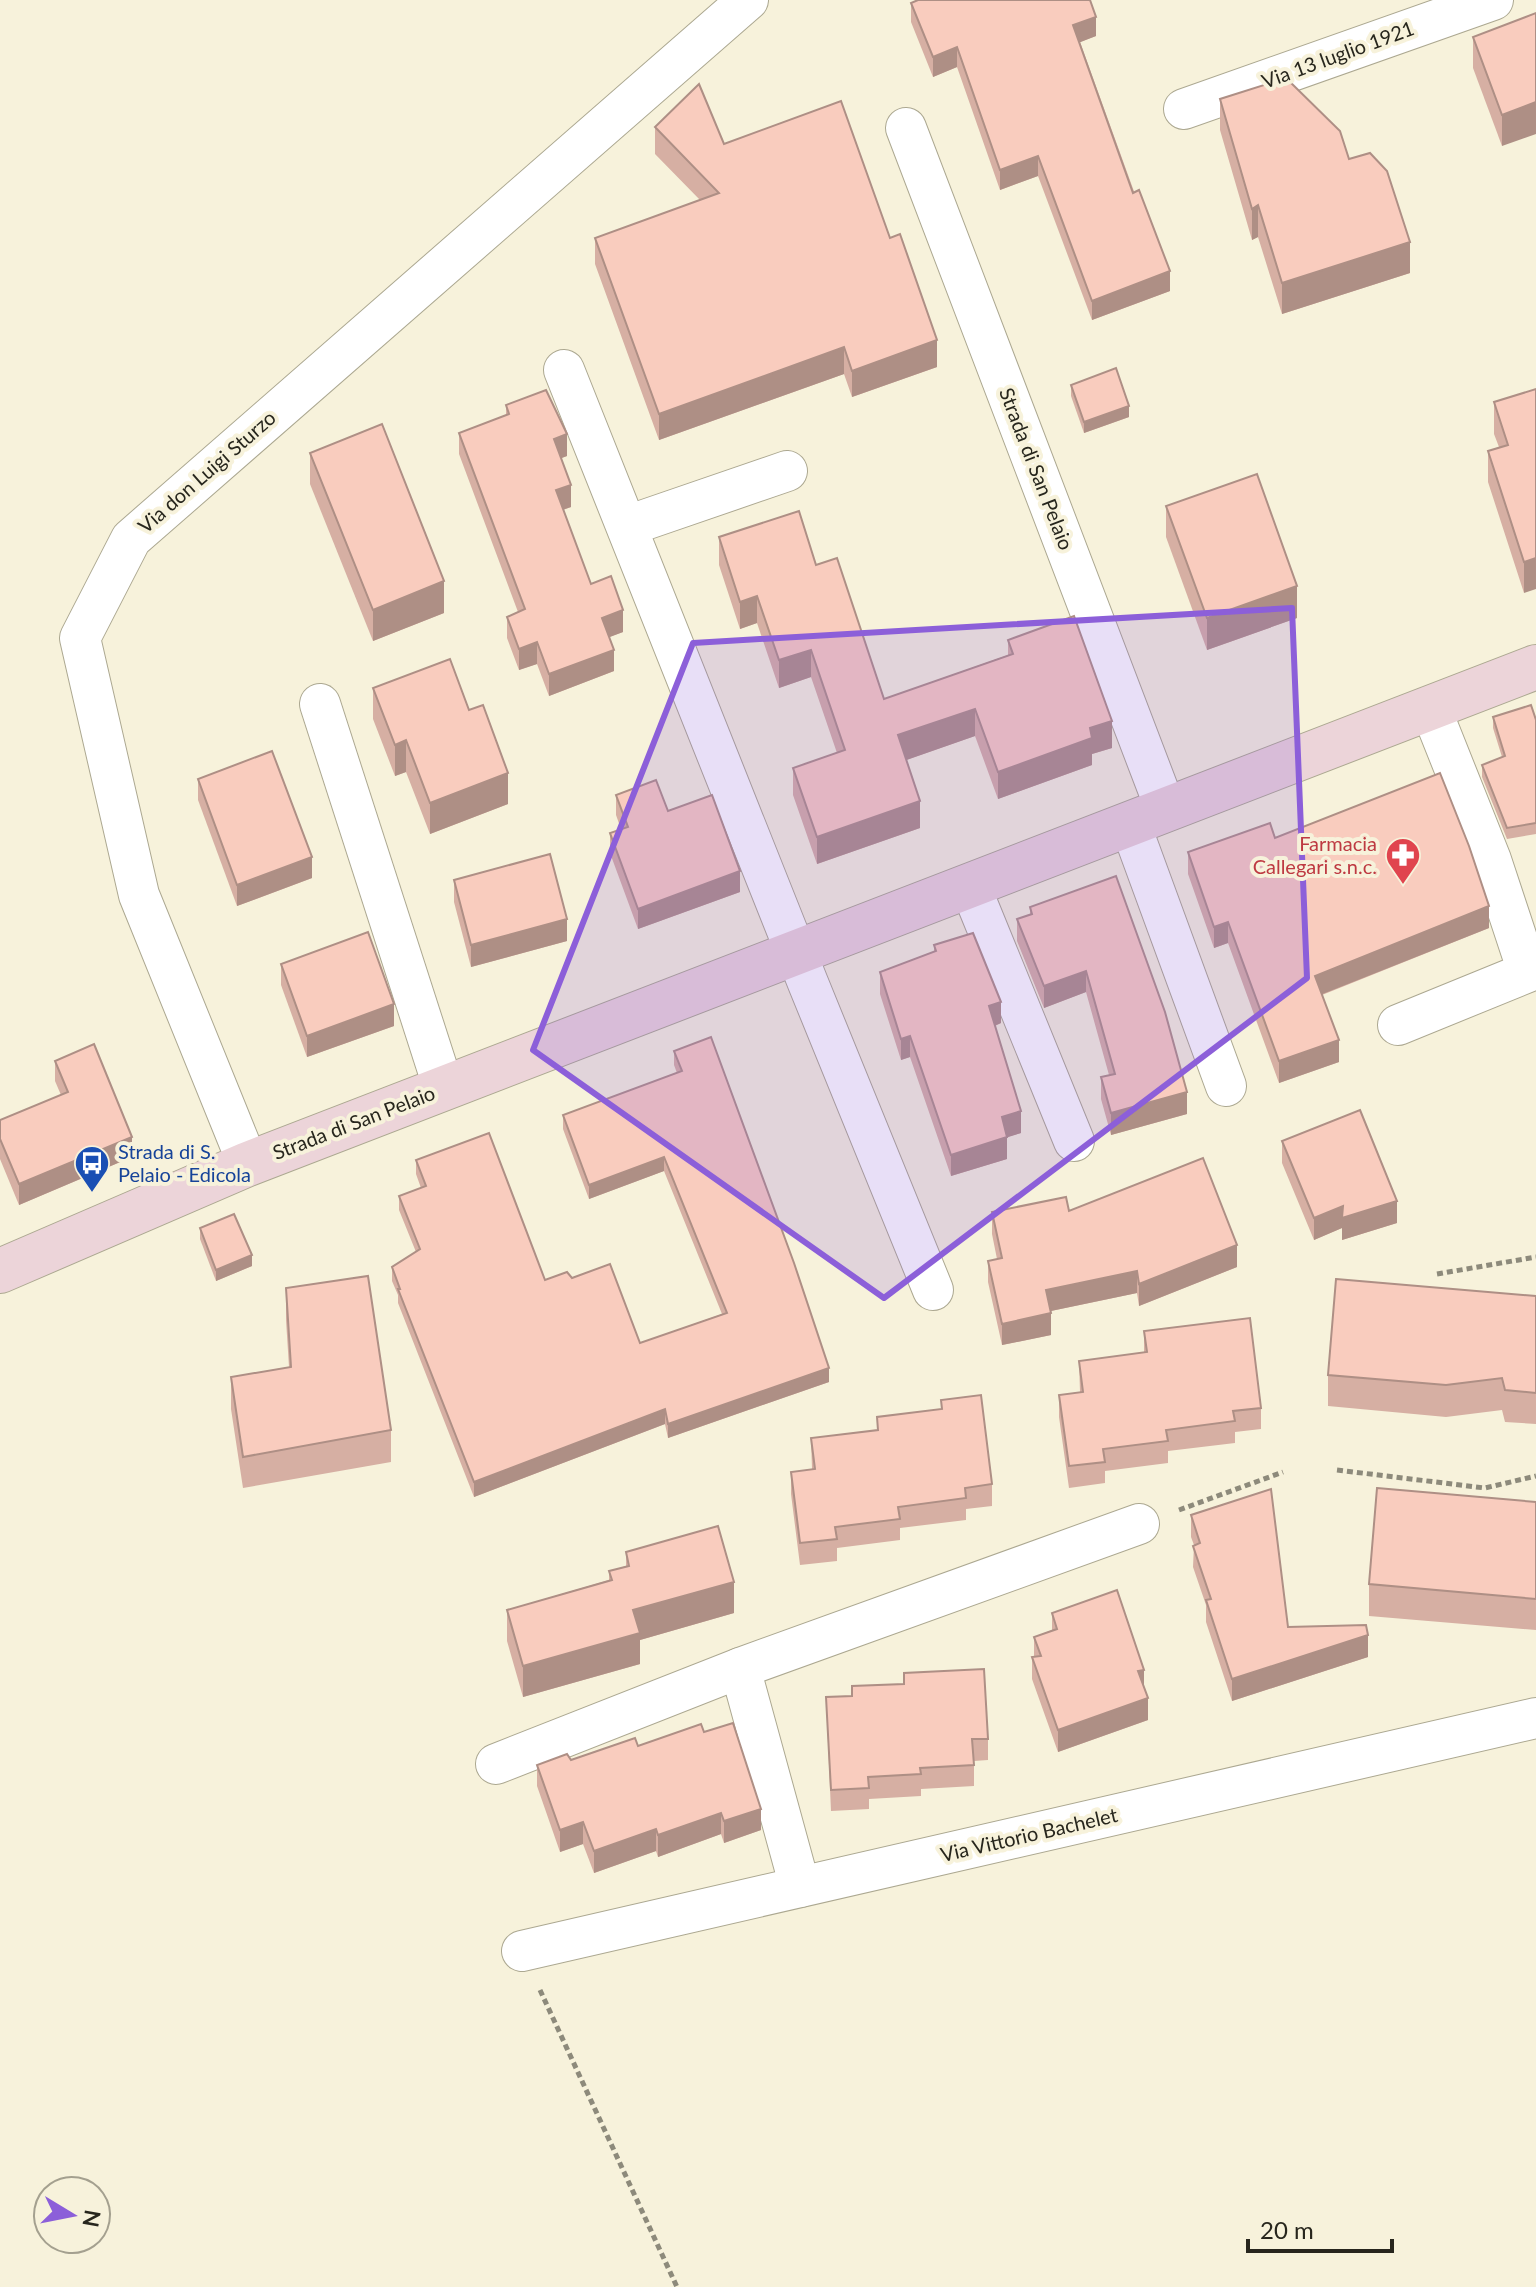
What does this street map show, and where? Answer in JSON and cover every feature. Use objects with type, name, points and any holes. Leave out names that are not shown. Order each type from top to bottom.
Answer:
[{"type":"main road","name":"Strada di San Pelaio","points":[[0,1271],[248,1164],[1536,667]]},
{"type":"street","name":"Via don Luigi Sturzo","points":[[248,1164],[139,895],[80,638],[131,539],[748,0]]},
{"type":"street","name":"Via 13 luglio 1921","points":[[1184,109],[1493,0]]},
{"type":"street","name":"Strada di San Pelaio","points":[[906,128],[1148,817],[1226,1086]]},
{"type":"street","points":[[564,370],[933,1290]]},
{"type":"street","points":[[627,526],[787,471]]},
{"type":"street","name":"Strada di San Pelaio","points":[[320,704],[444,1089]]},
{"type":"street","points":[[1398,1025],[1528,972],[1491,860],[1430,707]]},
{"type":"street","points":[[970,886],[1074,1141]]},
{"type":"street","points":[[496,1764],[740,1668],[1139,1524]]},
{"type":"street","points":[[740,1668],[800,1887]]},
{"type":"street","name":"Via Vittorio Bachelet","points":[[522,1951],[1536,1718]]},
{"type":"path","points":[[1437,1274],[1536,1257]]},
{"type":"path","points":[[1337,1470],[1485,1488],[1536,1476]]},
{"type":"path","points":[[1139,1524],[1283,1472]]},
{"type":"path","points":[[522,1951],[677,2287]]},
{"type":"highlighted area","points":[[1292,608],[1307,978],[884,1298],[533,1050],[693,643]]},
{"type":"building","points":[[918,0],[1090,0],[1096,17],[1073,25],[1133,193],[1139,190],[1170,271],[1092,301],[1038,156],[1000,170],[957,47],[933,57],[911,3]]},
{"type":"building","points":[[1536,13],[1536,102],[1502,115],[1473,37]]},
{"type":"building","points":[[1286,78],[1340,131],[1349,159],[1370,153],[1387,171],[1410,242],[1282,283],[1258,205],[1252,209],[1220,99]]},
{"type":"building","points":[[699,84],[724,144],[841,101],[890,238],[900,234],[937,340],[852,371],[844,347],[659,414],[595,238],[719,193],[655,127]]},
{"type":"building","points":[[1116,368],[1129,406],[1084,422],[1071,385]]},
{"type":"building","points":[[1536,389],[1536,558],[1524,562],[1488,451],[1508,445],[1494,402]]},
{"type":"building","points":[[546,390],[567,434],[554,439],[571,485],[556,490],[591,584],[611,576],[623,610],[602,618],[614,650],[549,674],[537,642],[519,649],[507,617],[525,609],[459,433],[509,414],[506,405]]},
{"type":"building","points":[[382,424],[444,581],[373,610],[310,453]]},
{"type":"building","points":[[1257,474],[1297,586],[1207,618],[1166,506]]},
{"type":"building","points":[[799,511],[816,565],[837,558],[884,699],[1013,654],[1008,640],[1074,616],[1112,721],[1090,728],[1092,738],[998,772],[975,709],[898,735],[920,801],[817,837],[793,768],[845,750],[811,650],[779,660],[757,596],[740,602],[719,537]]},
{"type":"building","points":[[450,659],[469,710],[483,705],[508,773],[430,803],[406,740],[395,745],[373,688]]},
{"type":"building","points":[[1531,705],[1536,720],[1536,823],[1507,828],[1482,765],[1505,756],[1493,717]]},
{"type":"building","points":[[272,751],[312,857],[237,885],[198,779]]},
{"type":"building","points":[[1440,773],[1489,906],[1315,976],[1339,1040],[1279,1061],[1228,922],[1214,927],[1188,852],[1270,823],[1275,838]]},
{"type":"building","points":[[656,780],[668,811],[712,795],[740,871],[638,909],[610,833],[628,827],[616,795]]},
{"type":"building","points":[[550,854],[567,919],[471,945],[454,880]]},
{"type":"building","points":[[1116,876],[1165,1012],[1187,1092],[1111,1113],[1101,1077],[1115,1074],[1086,971],[1044,986],[1017,919],[1032,914],[1030,907]]},
{"type":"building","points":[[368,932],[394,1004],[307,1036],[281,964]]},
{"type":"building","points":[[973,933],[1001,1002],[989,1006],[1021,1111],[1002,1117],[1007,1137],[951,1155],[910,1036],[901,1039],[880,972],[936,951],[934,945]]},
{"type":"building","points":[[711,1037],[829,1368],[668,1424],[665,1409],[474,1482],[392,1267],[420,1249],[399,1196],[426,1186],[416,1160],[489,1133],[545,1280],[567,1272],[572,1278],[610,1264],[640,1343],[727,1313],[664,1157],[589,1185],[563,1115],[682,1071],[674,1051]]},
{"type":"building","points":[[94,1044],[132,1137],[19,1184],[0,1139],[0,1120],[68,1092],[55,1061]]},
{"type":"building","points":[[1360,1110],[1397,1201],[1342,1218],[1343,1206],[1314,1218],[1282,1141]]},
{"type":"building","points":[[1203,1158],[1237,1245],[1139,1284],[1137,1271],[1046,1290],[1051,1313],[1002,1324],[988,1261],[1002,1258],[992,1212],[1066,1197],[1069,1211]]},
{"type":"building","points":[[234,1214],[252,1255],[216,1270],[200,1228]]},
{"type":"building","points":[[368,1276],[391,1430],[243,1457],[231,1377],[291,1367],[286,1288]]},
{"type":"building","points":[[1336,1279],[1536,1296],[1536,1393],[1505,1390],[1502,1378],[1446,1385],[1328,1375]]},
{"type":"building","points":[[1250,1318],[1261,1408],[1233,1411],[1235,1421],[1166,1430],[1168,1441],[1103,1449],[1105,1462],[1069,1466],[1059,1395],[1083,1392],[1079,1361],[1147,1352],[1144,1331]]},
{"type":"building","points":[[981,1395],[992,1484],[965,1488],[966,1498],[898,1507],[900,1519],[835,1527],[837,1539],[800,1543],[791,1472],[815,1469],[811,1438],[878,1430],[877,1417],[942,1409],[941,1400]]},
{"type":"building","points":[[1377,1488],[1536,1502],[1536,1599],[1369,1584]]},
{"type":"building","points":[[1271,1489],[1288,1627],[1366,1625],[1368,1635],[1232,1679],[1206,1600],[1211,1599],[1193,1546],[1200,1543],[1191,1515]]},
{"type":"building","points":[[718,1526],[734,1582],[633,1610],[640,1633],[523,1666],[507,1610],[612,1580],[609,1571],[629,1566],[626,1552]]},
{"type":"building","points":[[1117,1590],[1144,1670],[1138,1671],[1148,1698],[1058,1730],[1032,1657],[1041,1656],[1034,1637],[1057,1629],[1052,1613]]},
{"type":"building","points":[[984,1669],[988,1739],[972,1739],[974,1765],[920,1768],[921,1774],[868,1777],[869,1788],[831,1790],[826,1697],[852,1696],[852,1686],[904,1684],[904,1673]]},
{"type":"building","points":[[733,1723],[761,1809],[724,1821],[721,1813],[658,1835],[656,1829],[594,1851],[583,1822],[560,1830],[537,1765],[567,1754],[571,1760],[635,1738],[638,1746],[701,1724],[704,1732]]},
{"type":"place","name":"Farmacia Callegari s.n.c.","points":[[1403,886]]},
{"type":"place","name":"Strada di S. Pelaio - Edicola","points":[[92,1194]]}]
